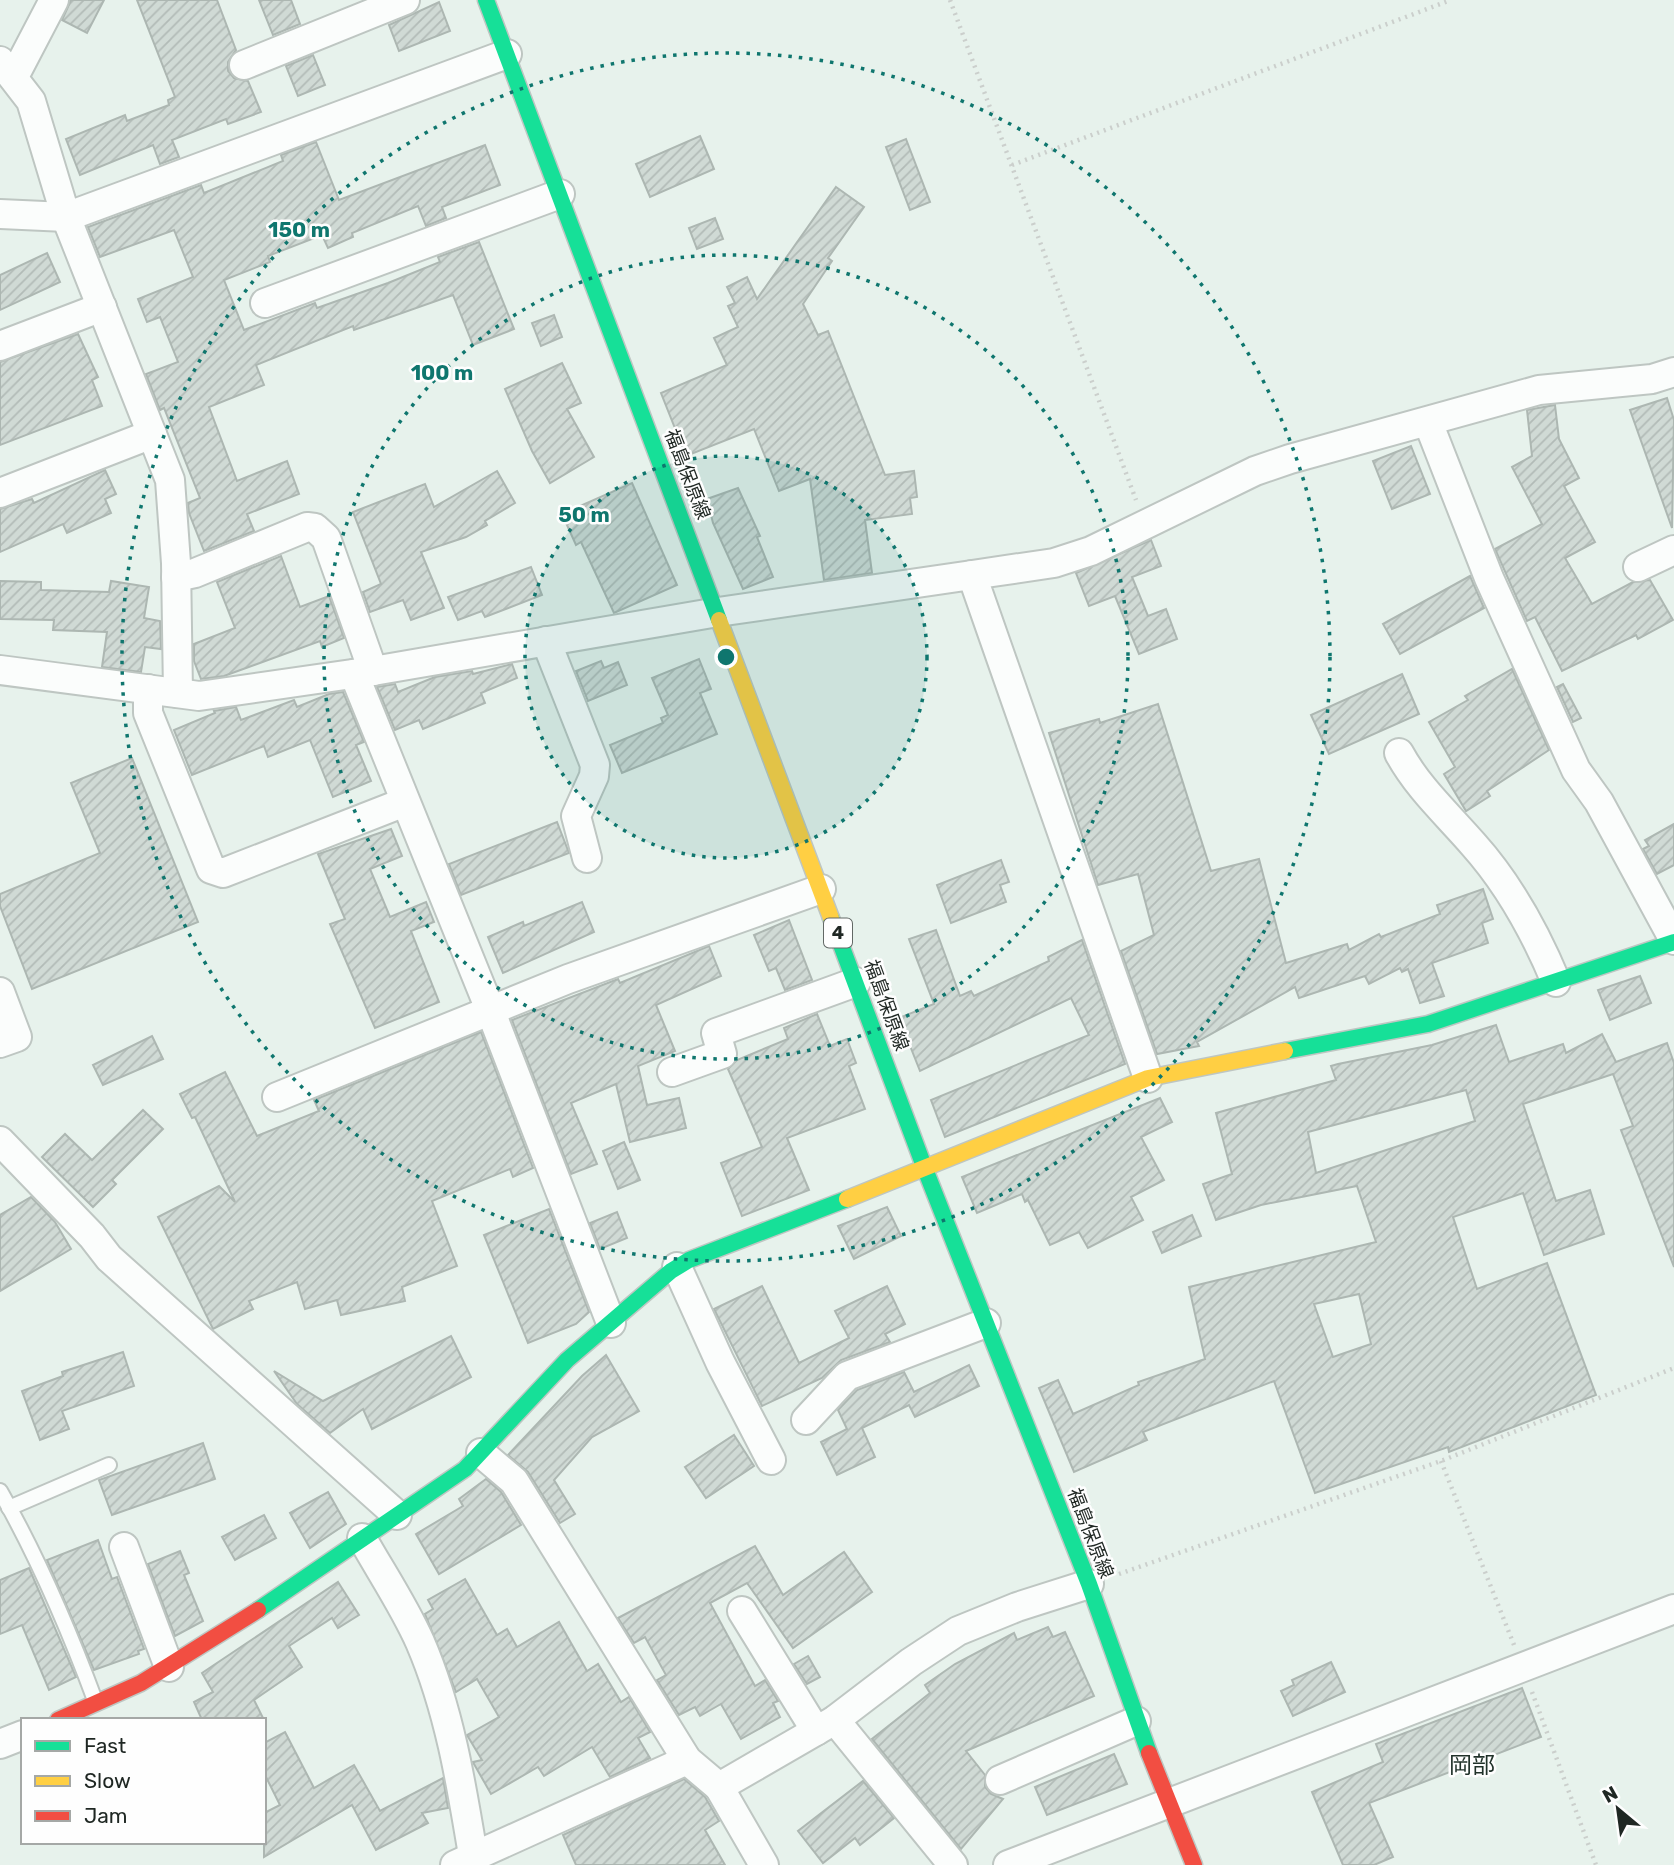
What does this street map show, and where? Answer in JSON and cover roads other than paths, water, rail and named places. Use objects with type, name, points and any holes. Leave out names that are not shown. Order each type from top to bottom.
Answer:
[{"type":"main road","name":"福島保原線","points":[[486,0],[925,1169],[1089,1584],[1136,1721],[1194,1865]]},
{"type":"main road","points":[[62,1718],[169,1667],[218,1638],[465,1469],[529,1398],[677,1267],[1148,1078],[1429,1024],[1674,941]]},
{"type":"street","points":[[6,67],[18,69],[54,0]]},
{"type":"street","points":[[244,65],[405,0]]},
{"type":"street","points":[[0,214],[66,217],[507,54]]},
{"type":"street","points":[[6,67],[31,101],[66,217],[170,480],[176,577],[178,693]]},
{"type":"street","points":[[265,303],[560,194]]},
{"type":"street","points":[[0,346],[102,307]]},
{"type":"street","points":[[0,670],[199,696],[364,672],[718,612],[1054,563],[1091,551],[1255,471],[1539,390],[1652,379],[1674,372]]},
{"type":"street","points":[[1428,422],[1489,578],[1576,770],[1599,802],[1674,941]]},
{"type":"street","points":[[0,493],[152,434]]},
{"type":"street","points":[[176,577],[195,573],[307,527],[314,528],[326,538],[405,802],[491,1012],[611,1323]]},
{"type":"street","points":[[1638,567],[1674,551]]},
{"type":"street","points":[[972,575],[1148,1078]]},
{"type":"street","points":[[546,641],[595,765],[594,776],[576,816],[587,858]]},
{"type":"street","points":[[148,689],[148,713],[211,869],[223,873],[405,802]]},
{"type":"street","points":[[1399,753],[1419,784],[1493,871],[1544,953],[1556,982]]},
{"type":"street","points":[[277,1097],[335,1071],[491,1012],[568,979],[821,889]]},
{"type":"street","points":[[672,1072],[722,1054],[716,1033],[856,982]]},
{"type":"street","points":[[0,992],[17,1037],[0,1043]]},
{"type":"street","points":[[0,1141],[92,1236],[109,1258],[397,1515]]},
{"type":"street","points":[[677,1267],[720,1362],[771,1460]]},
{"type":"street","points":[[806,1420],[847,1376],[986,1323]]},
{"type":"street","points":[[481,1453],[514,1481],[687,1759],[719,1787],[764,1865]]},
{"type":"street","points":[[362,1538],[419,1639],[439,1692],[458,1768],[464,1860],[687,1759]]},
{"type":"street","points":[[124,1547],[169,1667]]},
{"type":"street","points":[[719,1787],[826,1725],[911,1662],[958,1632],[1017,1607],[1089,1584]]},
{"type":"street","points":[[1008,1865],[1674,1609]]},
{"type":"street","points":[[742,1611],[826,1725],[953,1865]]},
{"type":"street","points":[[1000,1780],[1136,1721]]},
{"type":"street","points":[[0,1744],[21,1736]]},
{"type":"lane","points":[[9,1507],[109,1465]]},
{"type":"lane","points":[[0,1491],[72,1636],[96,1703]]},
{"type":"district","name":"岡部","points":[[1472,1765]]}]
